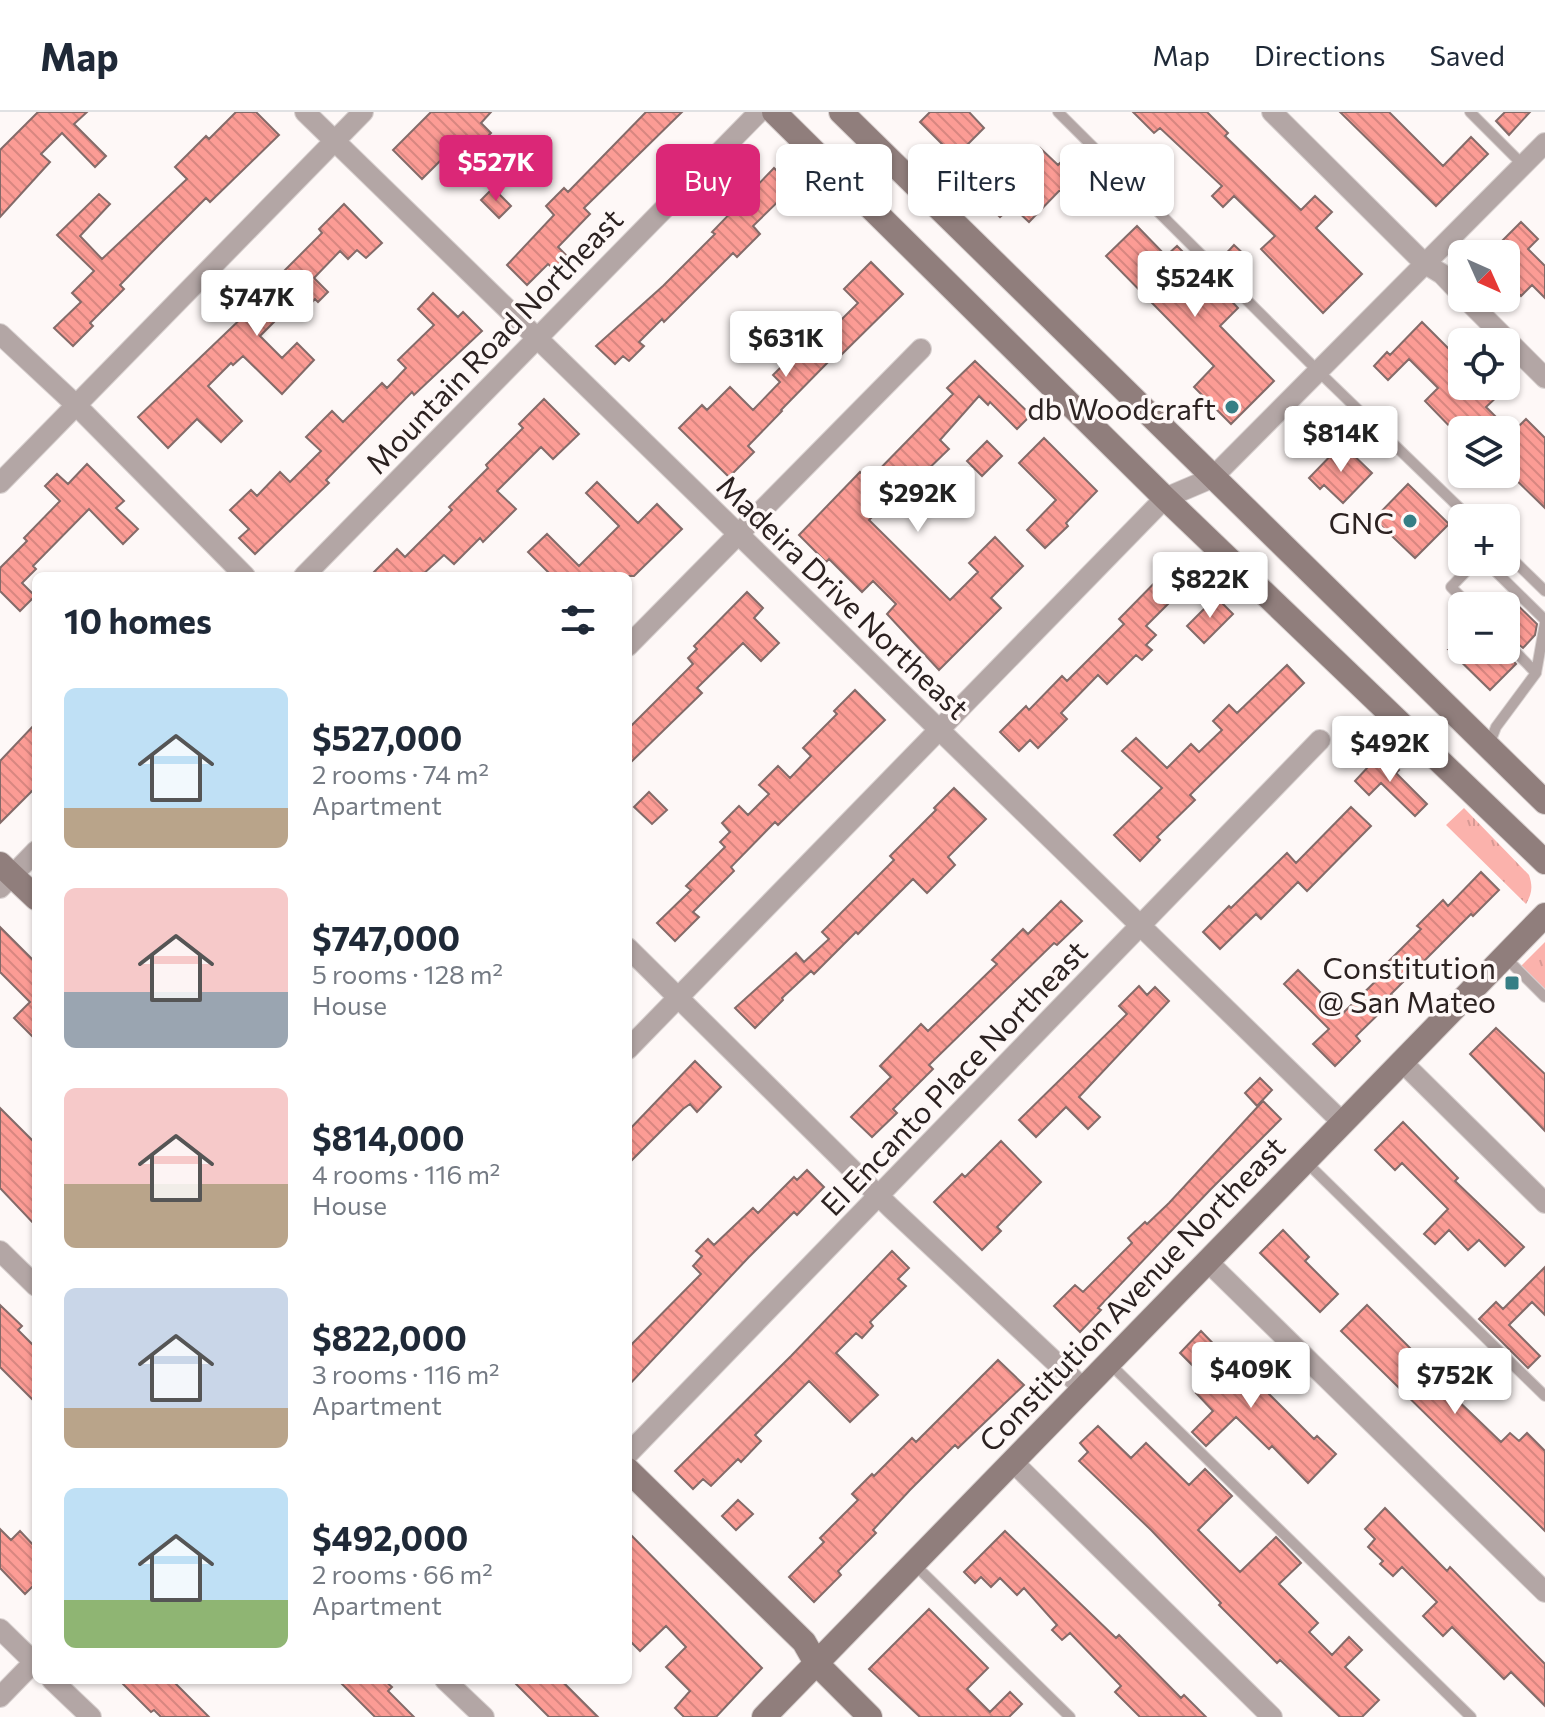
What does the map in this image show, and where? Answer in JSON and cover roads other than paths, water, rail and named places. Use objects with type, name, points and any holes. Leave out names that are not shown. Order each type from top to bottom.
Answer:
[{"type":"main road","points":[[774,112],[1165,498],[1545,862]]},
{"type":"main road","points":[[841,112],[1545,802]]},
{"type":"main road","points":[[4,876],[32,895]]},
{"type":"main road","name":"Constitution Avenue Northeast","points":[[764,1717],[1545,915]]},
{"type":"main road","points":[[632,1474],[804,1642],[816,1663],[870,1717]]},
{"type":"street","name":"Madeira Drive Northeast","points":[[305,112],[1342,1122]]},
{"type":"street","points":[[0,483],[363,112]]},
{"type":"street","name":"Mountain Road Northeast","points":[[308,572],[759,112]]},
{"type":"street","points":[[1272,112],[1424,263],[1448,280]]},
{"type":"street","points":[[632,1045],[1165,498],[1212,478],[1545,143]]},
{"type":"street","points":[[1480,312],[1545,378]]},
{"type":"street","points":[[0,334],[75,404],[241,572]]},
{"type":"street","points":[[632,642],[921,349]]},
{"type":"street","name":"El Encanto Place Northeast","points":[[632,1450],[1320,740]]},
{"type":"street","points":[[4,876],[32,854]]},
{"type":"street","points":[[632,952],[879,1197],[1083,1388]]},
{"type":"street","points":[[1401,1061],[1545,1203]]},
{"type":"street","points":[[0,1251],[32,1282]]},
{"type":"street","points":[[1207,1261],[1545,1592]]},
{"type":"street","points":[[1012,1461],[1272,1717]]},
{"type":"street","points":[[0,1629],[32,1659]]},
{"type":"street","points":[[0,1697],[32,1665]]},
{"type":"street","points":[[56,1684],[91,1717]]},
{"type":"street","points":[[449,1684],[484,1717]]},
{"type":"lane","points":[[1058,112],[1456,504]]},
{"type":"lane","points":[[1470,112],[1523,165]]},
{"type":"lane","points":[[1520,567],[1545,591]]},
{"type":"lane","points":[[1456,592],[1451,587],[1462,576]]},
{"type":"lane","points":[[1488,747],[1496,727],[1536,673],[1545,622],[1500,576]]},
{"type":"lane","points":[[1520,656],[1536,673]]},
{"type":"lane","points":[[1504,956],[1545,997]]},
{"type":"lane","points":[[1305,1160],[1545,1396]]},
{"type":"lane","points":[[1108,1362],[1471,1717]]},
{"type":"lane","points":[[913,1563],[1070,1717]]},
{"type":"place","name":"db Woodcraft","points":[[1232,407]]},
{"type":"place","name":"GNC","points":[[1410,521]]},
{"type":"place","name":"Constitution @ San Mateo","points":[[1512,983]]}]
